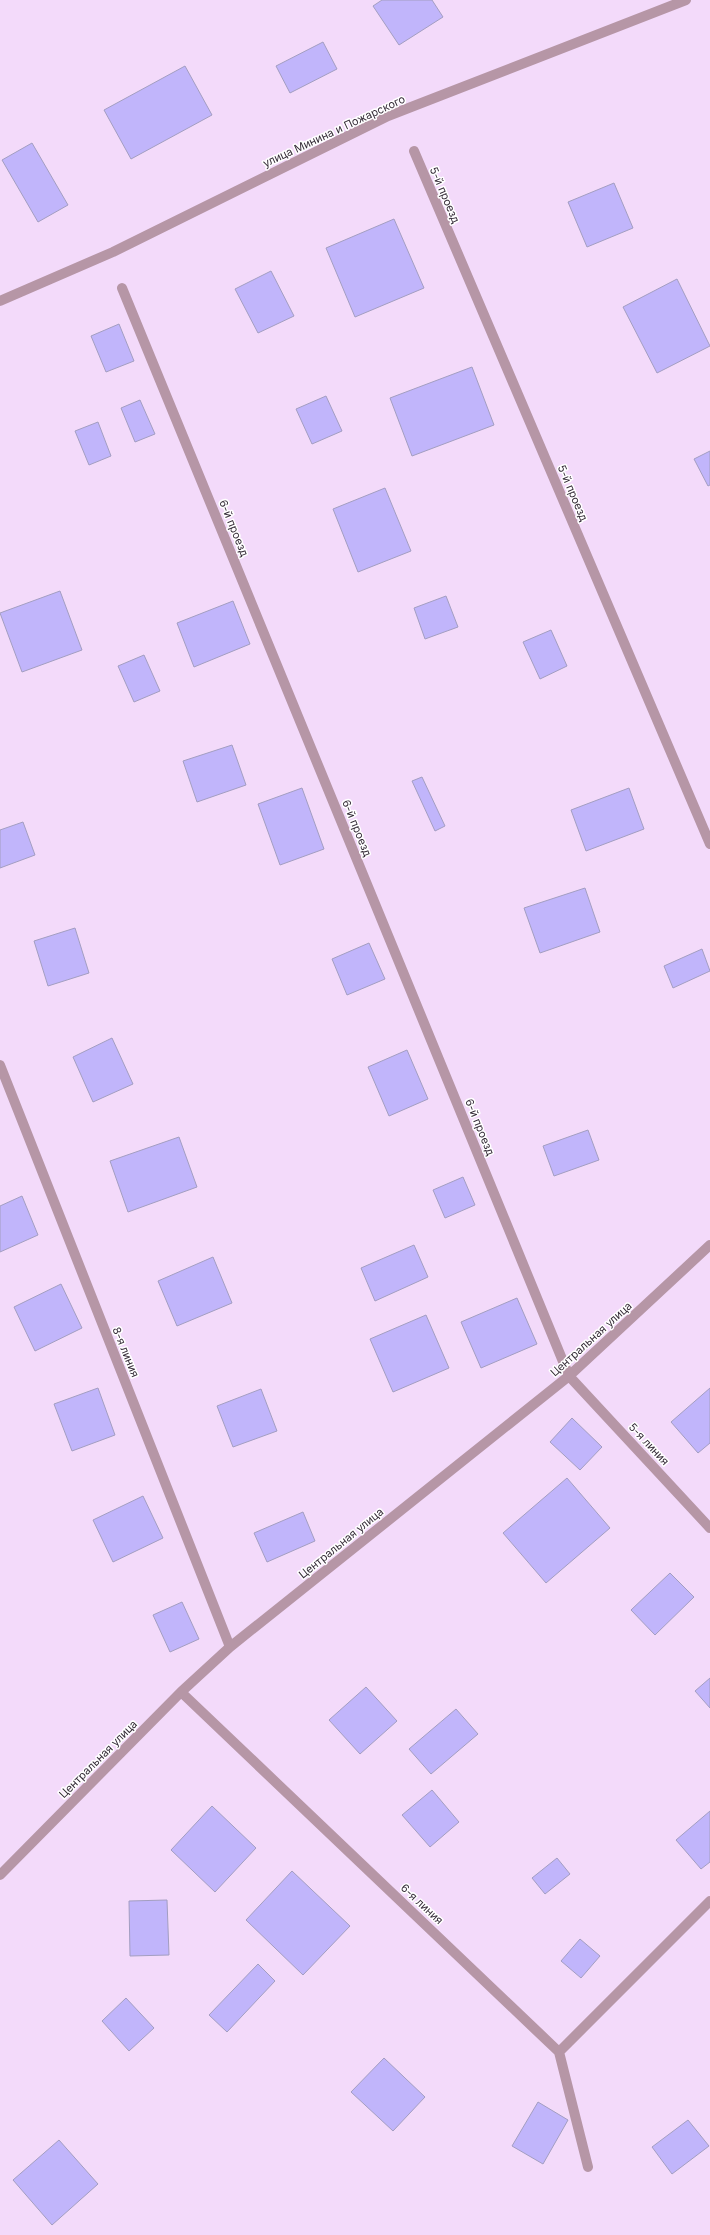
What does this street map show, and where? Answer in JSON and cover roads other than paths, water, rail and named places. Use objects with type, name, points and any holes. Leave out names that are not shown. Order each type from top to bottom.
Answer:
[{"type":"street","name":"улица Минина и Пожарского","points":[[0,301],[113,252],[388,116],[686,0]]},
{"type":"street","name":"5-й проезд","points":[[414,150],[710,844]]},
{"type":"street","name":"6-й проезд","points":[[122,288],[569,1376]]},
{"type":"street","name":"8-я линия","points":[[0,1065],[230,1647]]},
{"type":"street","name":"Центральная улица","points":[[0,1875],[181,1692],[230,1647],[569,1376],[710,1245]]},
{"type":"street","name":"5-я линия","points":[[569,1376],[710,1528]]},
{"type":"street","name":"6-я линия","points":[[181,1692],[560,2052]]},
{"type":"street","points":[[588,2167],[560,2052],[710,1901]]}]
